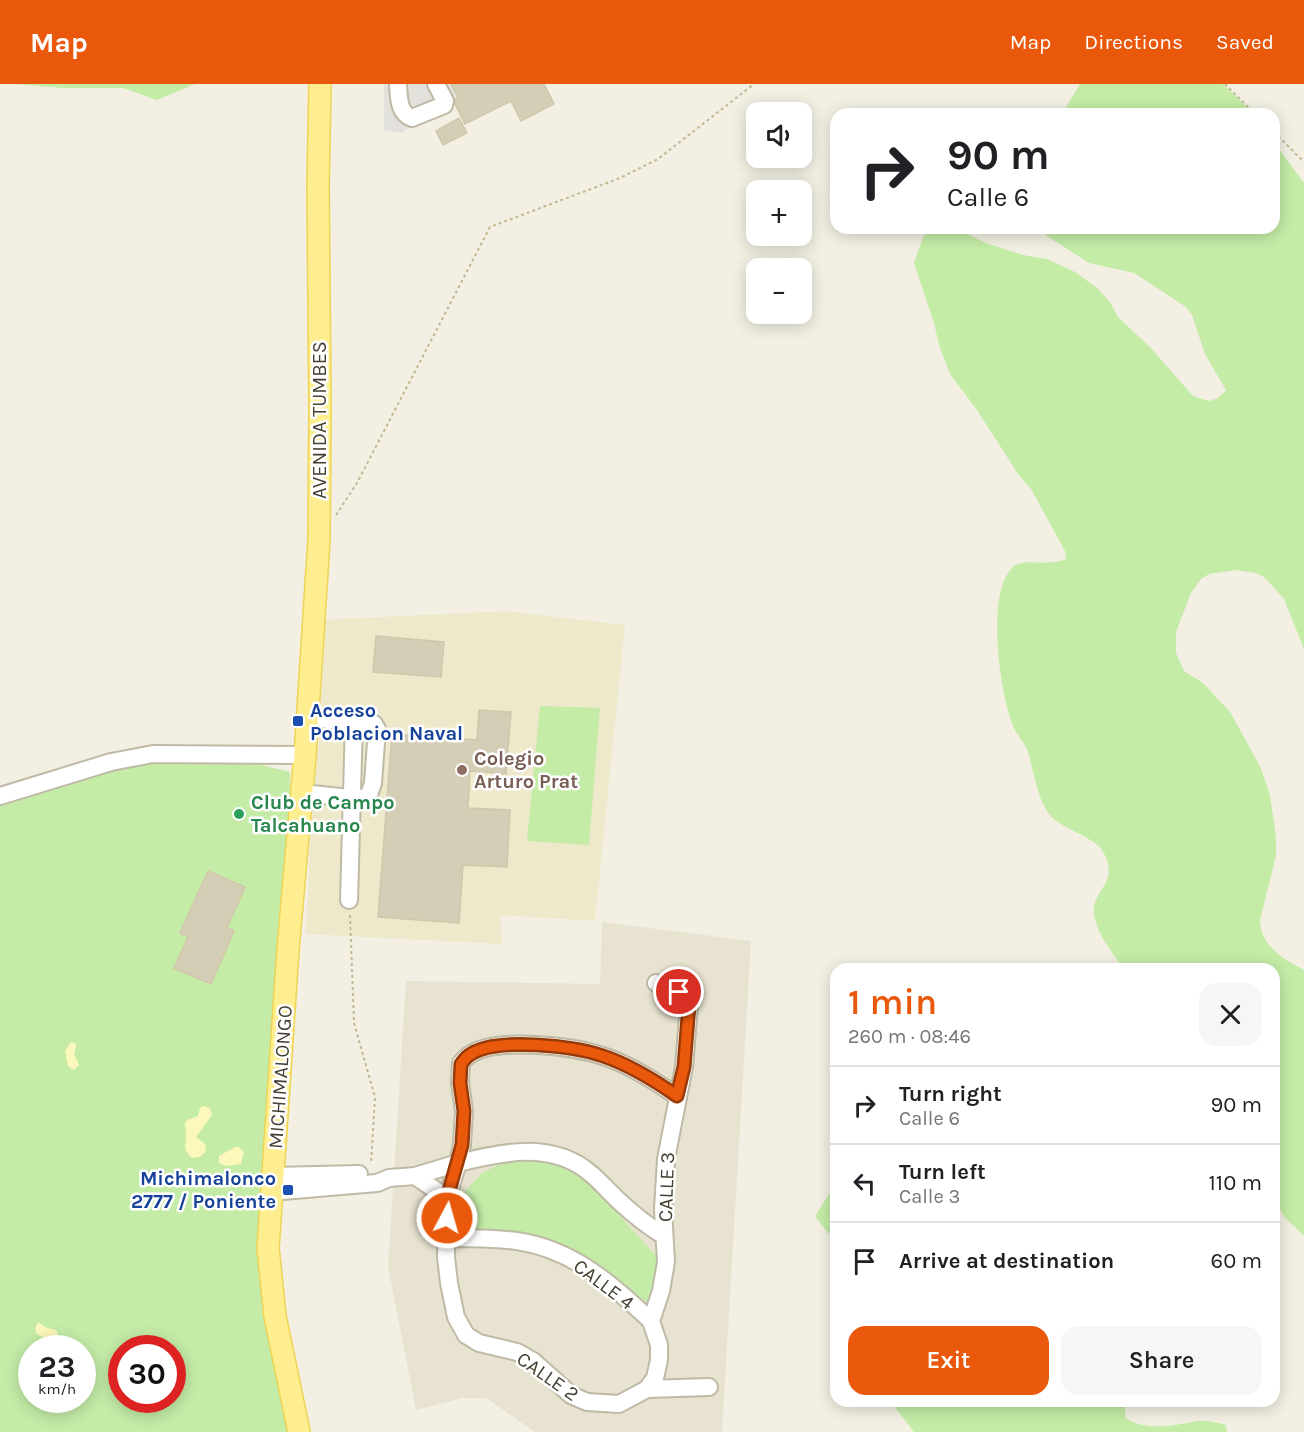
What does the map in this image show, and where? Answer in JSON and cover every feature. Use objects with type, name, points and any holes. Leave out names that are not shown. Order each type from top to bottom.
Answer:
[{"type":"main road","name":"AVENIDA TUMBES","points":[[305,755],[319,540],[320,84]]},
{"type":"main road","name":"MICHIMALONGO","points":[[299,1432],[275,1316],[268,1248],[305,755]]},
{"type":"street","points":[[398,84],[400,106],[407,116],[412,118],[444,105],[445,101],[436,84]]},
{"type":"street","points":[[302,794],[360,799],[369,795],[373,783],[377,729],[374,724],[308,718]]},
{"type":"street","points":[[349,900],[354,721]]},
{"type":"street","points":[[0,796],[111,762],[153,754],[305,755]]},
{"type":"street","name":"CALLE 3","points":[[651,1321],[661,1291],[666,1262],[663,1209],[666,1159],[684,1067],[689,1005],[687,998],[679,992],[656,983]]},
{"type":"street","points":[[447,1238],[447,1198],[462,1145],[464,1111],[460,1083],[461,1064],[470,1054],[482,1049],[510,1044],[602,1055],[628,1066],[677,1096]]},
{"type":"street","points":[[272,1184],[377,1183],[389,1178],[415,1176],[458,1163],[514,1151],[540,1152],[560,1156],[576,1163],[644,1223],[664,1236]]},
{"type":"street","points":[[272,1184],[378,1173],[389,1178]]},
{"type":"street","points":[[415,1176],[447,1198]]},
{"type":"street","name":"CALLE 4","points":[[447,1238],[519,1241],[563,1254],[583,1264],[625,1296],[651,1321]]},
{"type":"street","name":"CALLE 2","points":[[447,1238],[446,1257],[449,1283],[456,1317],[466,1335],[479,1343],[518,1352],[533,1361],[572,1395],[587,1402],[619,1404],[647,1389]]},
{"type":"street","points":[[647,1389],[655,1378],[659,1360],[659,1346],[651,1321]]},
{"type":"street","points":[[647,1389],[709,1386]]},
{"type":"path","points":[[319,540],[357,483],[490,227],[620,178],[658,159],[754,84]]},
{"type":"path","points":[[1225,84],[1249,108]]},
{"type":"path","points":[[1280,138],[1304,162]]},
{"type":"path","points":[[349,900],[354,1023],[375,1097],[370,1174]]},
{"type":"shaded area","points":[[384,84],[451,84],[457,95],[448,100],[450,104],[401,133],[384,130]]},
{"type":"shaded area","name":"Colegio Arturo Prat","points":[[505,611],[625,625],[595,921],[500,915],[502,944],[306,934],[320,620]]},
{"type":"shaded area","points":[[602,922],[751,941],[722,1432],[535,1432],[486,1398],[462,1398],[416,1410],[388,1267],[406,981],[600,984]]},
{"type":"green space","points":[[14,84],[195,84],[157,100],[123,88],[63,88]]},
{"type":"green space","points":[[1080,84],[1223,84],[1247,108],[1066,108]]},
{"type":"green space","points":[[1280,150],[1304,183],[1304,649],[1284,599],[1264,577],[1256,573],[1236,570],[1209,574],[1201,579],[1191,593],[1176,632],[1176,653],[1184,671],[1203,683],[1230,712],[1260,766],[1270,795],[1276,837],[1276,856],[1260,920],[1261,929],[1264,938],[1274,951],[1304,970],[1304,1236],[1285,1218],[1280,1209],[1280,963],[1120,963],[1095,921],[1094,905],[1107,878],[1109,870],[1107,861],[1098,845],[1061,824],[1049,814],[1041,800],[1027,749],[1014,729],[1008,711],[1000,668],[997,620],[999,598],[1004,580],[1017,564],[1059,561],[1066,559],[1065,551],[1031,489],[1018,474],[977,410],[950,374],[914,263],[923,237],[926,234],[967,234],[986,243],[1023,255],[1047,259],[1075,272],[1097,288],[1110,302],[1118,317],[1151,348],[1193,396],[1209,401],[1218,398],[1226,390],[1205,354],[1192,315],[1186,307],[1134,273],[1089,263],[1045,234],[1280,234]]},
{"type":"green space","points":[[540,706],[600,708],[589,845],[527,841]]},
{"type":"green space","points":[[153,754],[224,756],[290,772],[288,950],[268,1254],[300,1432],[0,1432],[0,796]]},
{"type":"green space","points":[[508,1160],[556,1160],[582,1174],[658,1258],[652,1297],[647,1301],[639,1302],[579,1256],[463,1229],[456,1215],[464,1195],[481,1174]]},
{"type":"green space","points":[[830,1193],[830,1234],[815,1216]]},
{"type":"green space","points":[[895,1407],[1125,1407],[1126,1418],[1143,1425],[1161,1426],[1209,1421],[1226,1425],[1227,1432],[914,1432]]},
{"type":"sand","points":[[71,1042],[75,1043],[74,1054],[79,1065],[74,1070],[68,1066],[65,1051]]},
{"type":"sand","points":[[203,1106],[210,1108],[212,1115],[196,1137],[205,1144],[206,1151],[200,1157],[192,1158],[186,1149],[185,1123],[198,1116]]},
{"type":"sand","points":[[239,1147],[244,1152],[241,1164],[226,1166],[219,1163],[219,1156]]},
{"type":"sand","points":[[38,1322],[47,1328],[56,1330],[58,1335],[39,1335],[35,1329]]},
{"type":"building","points":[[451,84],[544,84],[554,104],[521,121],[511,101],[465,124],[455,104],[455,99],[458,97]]},
{"type":"building","points":[[459,118],[467,133],[443,145],[436,131]]},
{"type":"building","points":[[376,636],[444,642],[441,677],[373,672]]},
{"type":"building","points":[[479,710],[511,712],[506,774],[470,771],[468,808],[510,810],[507,867],[463,865],[459,923],[378,917],[392,734],[477,740]]},
{"type":"building","points":[[208,871],[245,887],[227,928],[234,931],[211,984],[174,968],[188,937],[180,933]]},
{"type":"place","name":"Acceso Poblacion Naval","points":[[298,721]]},
{"type":"place","name":"Colegio Arturo Prat","points":[[462,770]]},
{"type":"place","name":"Club de Campo Talcahuano","points":[[239,814]]},
{"type":"place","name":"Michimalonco 2777 / Poniente","points":[[288,1190]]},
{"type":"route","points":[[447,1218],[447,1198],[462,1145],[464,1111],[460,1083],[461,1064],[470,1054],[482,1049],[510,1044],[543,1046],[602,1055],[650,1078],[677,1096],[684,1067],[689,1005],[687,998],[679,992]]}]
